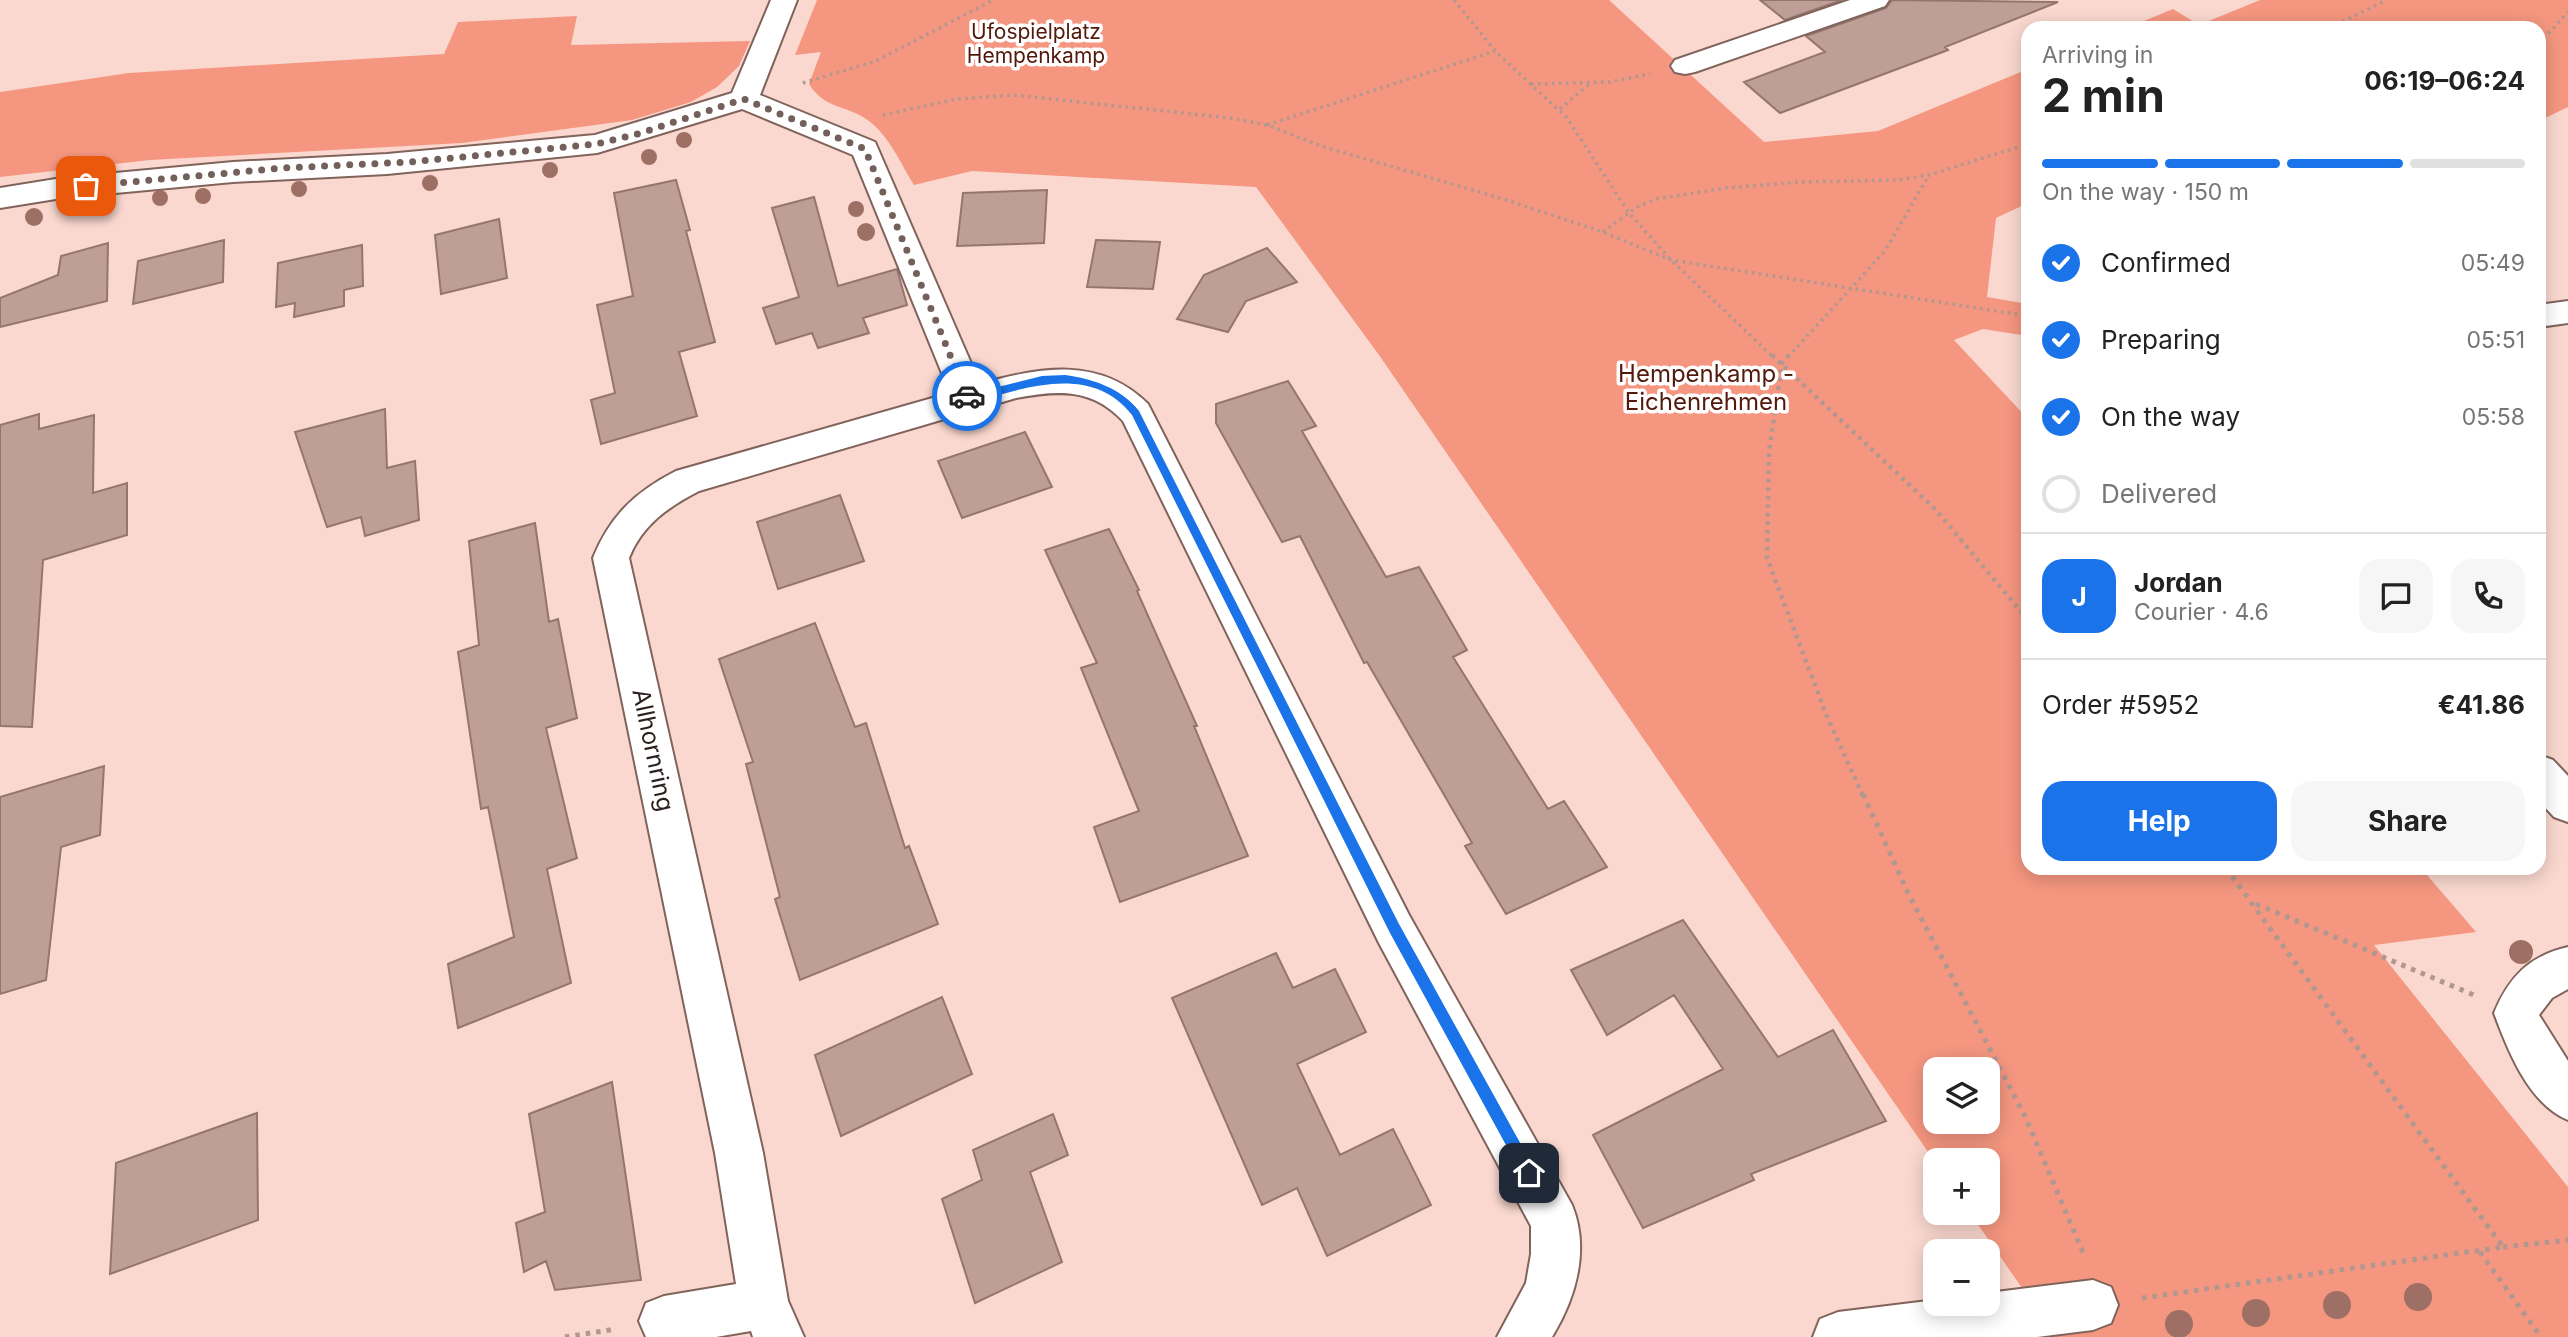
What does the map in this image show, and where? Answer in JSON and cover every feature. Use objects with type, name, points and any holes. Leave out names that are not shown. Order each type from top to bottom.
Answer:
[{"type":"street","points":[[744,99],[784,0]]},
{"type":"street","points":[[1685,66],[1877,0]]},
{"type":"street","points":[[0,198],[62,188],[233,172],[387,164],[597,144],[641,133],[744,99],[860,135],[969,399]]},
{"type":"street","points":[[2546,315],[2568,312]]},
{"type":"street","name":"Allhornring","points":[[772,1320],[739,1153],[611,558],[630,519],[646,504],[688,481],[969,399],[1042,380],[1065,379],[1092,383],[1128,403],[1136,413],[1394,929],[1555,1222],[1558,1255],[1550,1287],[1539,1317],[1522,1337]]},
{"type":"street","points":[[2546,780],[2568,804]]},
{"type":"street","points":[[2568,968],[2555,970],[2538,980],[2525,995],[2516,1013],[2523,1035],[2542,1066],[2568,1097]]},
{"type":"street","points":[[1838,1337],[2093,1305]]},
{"type":"street","points":[[664,1321],[772,1320]]},
{"type":"path","points":[[801,84],[876,61],[993,0]]},
{"type":"path","points":[[1454,0],[1495,51],[1560,110],[1589,149],[1629,213],[1671,260],[1936,510],[2021,612]]},
{"type":"path","points":[[2344,21],[2386,0]]},
{"type":"path","points":[[2546,36],[2568,12]]},
{"type":"path","points":[[1267,125],[1495,51]]},
{"type":"path","points":[[1531,84],[1590,83],[1685,66]]},
{"type":"path","points":[[1560,110],[1590,83]]},
{"type":"path","points":[[860,135],[929,104],[1013,95],[1191,112],[1267,125],[1321,146],[1603,232],[1671,260],[2021,315]]},
{"type":"path","points":[[1603,232],[1629,213],[1656,199],[1703,191],[1800,182],[1899,180],[1929,175],[2021,146]]},
{"type":"path","points":[[1929,175],[1885,251],[1783,363],[1767,484],[1766,531],[1770,569],[1826,713],[1909,895],[2025,1116],[2066,1209],[2085,1260],[2093,1305],[2568,1240]]},
{"type":"path","points":[[2232,875],[2503,1247]]},
{"type":"path","points":[[2255,904],[2516,1013]]},
{"type":"path","points":[[2480,1252],[2541,1337]]},
{"type":"green space","name":"Hempenkamp - Eichenrehmen","points":[[817,0],[1609,0],[1764,142],[1878,131],[2021,72],[2021,206],[1996,218],[1987,297],[2021,303],[2021,335],[1983,329],[1954,340],[2021,412],[2021,875],[2427,875],[2476,932],[2374,945],[2568,1187],[2568,1337],[2056,1337],[2000,1256],[2000,1239],[1988,1239],[1978,1225],[2000,1225],[2000,1148],[1925,1148],[1379,355],[1256,187],[972,171],[914,185],[889,142],[876,127],[860,116],[829,103],[809,84],[821,52],[795,55]]},
{"type":"green space","points":[[2260,0],[2568,0],[2568,107],[2546,118],[2546,21],[2209,21]]},
{"type":"green space","points":[[2173,9],[2192,21],[2144,21]]},
{"type":"green space","points":[[577,16],[571,45],[750,41],[739,66],[717,87],[691,102],[632,120],[462,143],[150,160],[0,177],[0,92],[129,73],[444,54],[458,22]]},
{"type":"building","points":[[1760,0],[1842,0],[1785,20]]},
{"type":"building","points":[[1892,0],[2058,2],[1945,47],[1948,50],[1780,113],[1744,82],[1825,52],[1806,36],[1886,8]]},
{"type":"building","points":[[676,180],[690,230],[686,231],[715,342],[679,352],[697,416],[601,444],[591,400],[615,393],[597,305],[633,296],[614,193]]},
{"type":"building","points":[[1047,190],[1044,243],[957,246],[963,193]]},
{"type":"building","points":[[814,197],[838,286],[897,269],[907,305],[863,318],[869,333],[818,348],[812,333],[776,344],[763,308],[799,297],[772,208]]},
{"type":"building","points":[[499,219],[507,278],[441,294],[435,235]]},
{"type":"building","points":[[224,240],[223,282],[133,304],[138,261]]},
{"type":"building","points":[[1096,240],[1160,242],[1153,289],[1087,287]]},
{"type":"building","points":[[108,243],[107,301],[0,327],[0,298],[58,275],[61,256]]},
{"type":"building","points":[[362,245],[363,286],[344,290],[344,306],[294,317],[295,303],[276,307],[278,263]]},
{"type":"building","points":[[1267,248],[1297,282],[1246,301],[1228,332],[1177,319],[1204,275]]},
{"type":"building","points":[[1288,381],[1316,426],[1302,431],[1386,577],[1419,567],[1467,650],[1453,657],[1548,809],[1564,801],[1607,867],[1506,914],[1465,846],[1472,843],[1367,662],[1364,663],[1300,536],[1282,542],[1216,423],[1216,404]]},
{"type":"building","points":[[385,409],[387,468],[415,461],[419,520],[365,536],[361,517],[327,527],[295,432]]},
{"type":"building","points":[[39,414],[39,429],[94,415],[93,493],[127,483],[127,535],[43,560],[32,727],[0,726],[0,425]]},
{"type":"building","points":[[1025,432],[1052,487],[962,518],[938,461]]},
{"type":"building","points":[[840,495],[864,561],[778,589],[757,522]]},
{"type":"building","points":[[535,523],[549,622],[558,619],[577,718],[546,728],[577,858],[547,869],[571,983],[458,1028],[448,964],[514,937],[488,807],[481,809],[458,652],[479,645],[469,541]]},
{"type":"building","points":[[1109,529],[1139,590],[1137,591],[1197,726],[1194,726],[1248,856],[1120,902],[1094,827],[1139,811],[1081,668],[1097,663],[1045,550]]},
{"type":"building","points":[[815,623],[855,727],[866,723],[905,848],[909,846],[938,924],[800,980],[775,899],[780,897],[746,764],[753,762],[719,659]]},
{"type":"building","points":[[104,766],[100,835],[61,847],[46,980],[0,994],[0,797]]},
{"type":"building","points":[[1683,920],[1778,1057],[1833,1030],[1886,1121],[1751,1174],[1754,1180],[1643,1228],[1593,1135],[1723,1069],[1674,995],[1607,1035],[1571,970]]},
{"type":"building","points":[[1276,953],[1293,988],[1335,969],[1366,1032],[1297,1064],[1340,1155],[1393,1129],[1431,1205],[1327,1256],[1297,1188],[1262,1205],[1172,998]]},
{"type":"building","points":[[942,997],[972,1074],[841,1136],[815,1055]]},
{"type":"building","points":[[612,1082],[641,1280],[555,1290],[546,1261],[524,1272],[516,1223],[545,1212],[529,1114]]},
{"type":"building","points":[[257,1113],[258,1220],[110,1274],[116,1163]]},
{"type":"building","points":[[1053,1114],[1068,1155],[1030,1172],[1062,1262],[975,1303],[942,1199],[982,1180],[973,1150]]},
{"type":"way so far","points":[[86,186],[308,166],[387,164],[597,144],[641,133],[744,99],[865,149],[967,396]]},
{"type":"route","points":[[967,396],[969,399],[1042,380],[1065,379],[1092,383],[1115,394],[1136,413],[1394,929],[1529,1173]]},
{"type":"park label","name":"Ufospielplatz Hempenkamp","points":[[1036,44]]}]
